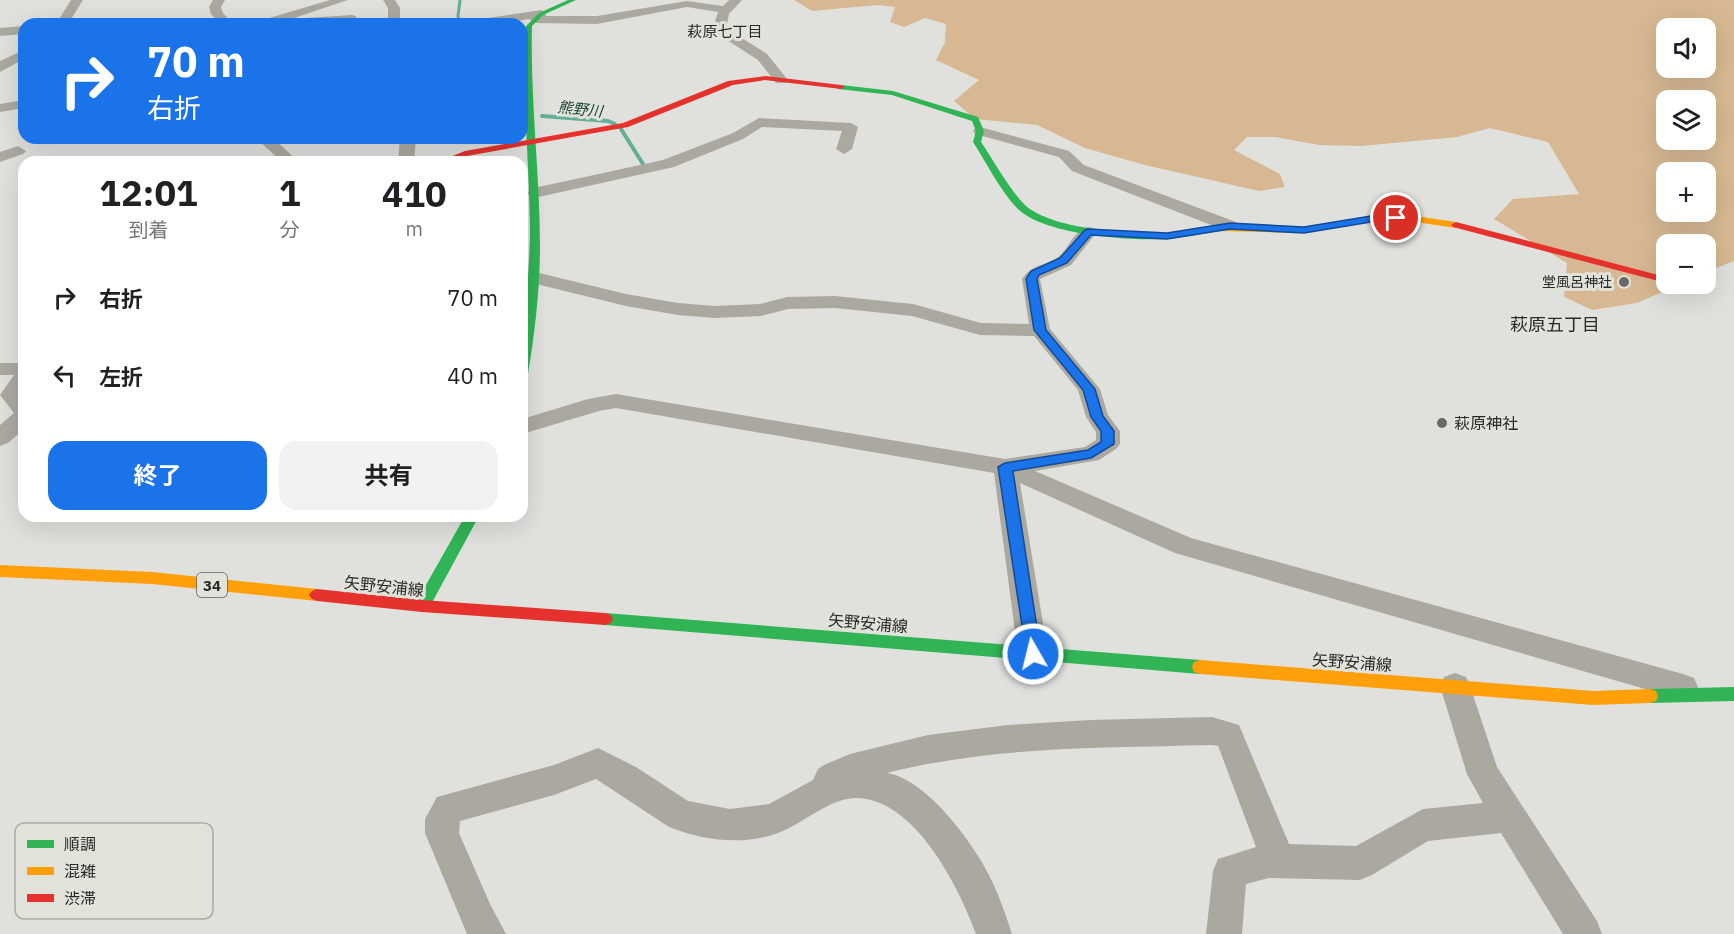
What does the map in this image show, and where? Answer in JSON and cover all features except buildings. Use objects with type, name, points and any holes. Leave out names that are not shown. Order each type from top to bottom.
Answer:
[{"type":"main road","points":[[528,35],[529,26],[538,16],[573,0]]},
{"type":"main road","points":[[529,141],[625,125],[730,82],[765,78],[893,93],[975,119],[980,131],[976,142],[1020,206],[1029,214],[1088,232],[1167,236],[1230,226],[1304,230],[1377,218],[1415,219],[1472,228],[1656,277]]},
{"type":"main road","points":[[528,121],[534,193],[534,278],[528,326]]},
{"type":"main road","points":[[459,156],[514,144]]},
{"type":"main road","points":[[423,606],[469,522]]},
{"type":"main road","name":"矢野安浦線","points":[[0,571],[152,578],[423,606],[782,632],[1593,698],[1722,695]]},
{"type":"street","points":[[66,18],[78,0]]},
{"type":"street","points":[[202,1],[212,0]]},
{"type":"street","points":[[219,0],[215,8],[221,18]]},
{"type":"street","points":[[287,18],[342,0]]},
{"type":"street","points":[[389,0],[394,8],[394,18]]},
{"type":"street","points":[[736,0],[725,10],[719,21],[720,30],[755,51],[775,67],[781,80]]},
{"type":"street","points":[[522,18],[538,16],[597,20],[687,4],[725,10]]},
{"type":"street","points":[[0,32],[18,30]]},
{"type":"street","points":[[0,68],[18,57]]},
{"type":"street","points":[[0,108],[18,105]]},
{"type":"street","points":[[534,193],[668,164],[738,136],[759,122],[851,128],[844,149]]},
{"type":"street","points":[[980,131],[1064,154],[1078,168],[1230,226]]},
{"type":"street","points":[[271,144],[284,156]]},
{"type":"street","points":[[0,157],[18,151]]},
{"type":"street","points":[[1005,467],[1091,454],[1108,444],[1108,431],[1097,417],[1089,389],[1040,330],[1032,279],[1035,273],[1064,261],[1088,232]]},
{"type":"street","points":[[534,278],[626,300],[678,309],[714,312],[761,310],[788,303],[835,302],[914,310],[980,329],[1040,330]]},
{"type":"street","points":[[0,369],[18,369]]},
{"type":"street","points":[[18,385],[11,395],[18,404]]},
{"type":"street","points":[[528,425],[596,404],[616,401],[1005,467],[1184,546],[1722,695]]},
{"type":"street","points":[[0,438],[18,422]]},
{"type":"street","points":[[1005,467],[1033,654]]},
{"type":"street","points":[[1455,686],[1483,774],[1584,934]]},
{"type":"street","points":[[826,790],[830,779],[847,769],[910,753],[1003,739],[1212,731],[1228,735],[1232,742],[1278,861]]},
{"type":"street","points":[[488,934],[477,917],[442,833],[442,819],[448,808],[554,780],[598,763],[625,778],[681,816],[730,825],[773,819],[826,790],[855,783],[892,789],[915,805],[961,862],[979,892],[994,934]]},
{"type":"street","points":[[1224,934],[1230,872],[1269,861],[1360,863],[1423,825],[1510,816]]},
{"type":"shaded area","points":[[794,0],[1734,0],[1734,261],[1716,268],[1716,234],[1656,234],[1657,294],[1637,303],[1592,310],[1564,297],[1567,263],[1494,219],[1513,199],[1579,194],[1548,142],[1490,128],[1457,137],[1361,146],[1319,145],[1275,137],[1247,137],[1234,150],[1280,174],[1285,187],[1259,191],[1145,165],[1085,148],[1037,125],[975,119],[954,101],[979,80],[936,60],[945,42],[946,24],[925,18],[904,27],[890,22],[895,7],[878,5],[812,11]]},
{"type":"waterway","name":"熊野川","points":[[458,18],[460,0]]},
{"type":"waterway","name":"熊野川","points":[[542,116],[608,121],[615,124]]},
{"type":"waterway","name":"熊野川","points":[[621,129],[643,164]]},
{"type":"traffic: fast","points":[[528,48],[529,26],[541,14],[573,0]]},
{"type":"traffic: fast","points":[[528,48],[528,93]]},
{"type":"traffic: fast","points":[[841,87],[893,93],[975,119],[980,131],[977,142],[1020,206],[1033,215],[1050,222],[1110,234],[1150,236],[1221,228]]},
{"type":"traffic: fast","points":[[528,93],[535,248],[528,338]]},
{"type":"traffic: fast","points":[[422,606],[469,522]]},
{"type":"traffic: fast","points":[[605,619],[1200,667]]},
{"type":"traffic: fast","points":[[1650,696],[1734,694]]},
{"type":"traffic: slow","points":[[1221,228],[1304,230],[1377,218],[1415,219],[1456,225]]},
{"type":"traffic: slow","points":[[0,571],[152,578],[317,595]]},
{"type":"traffic: slow","points":[[1200,667],[1593,698],[1650,696]]},
{"type":"traffic: jam","points":[[528,143],[625,125],[731,83],[765,78],[841,87]]},
{"type":"traffic: jam","points":[[459,156],[520,144]]},
{"type":"traffic: jam","points":[[1456,225],[1656,277]]},
{"type":"traffic: jam","points":[[317,595],[422,606],[605,619]]},
{"type":"place","name":"堂風呂神社","points":[[1624,282]]},
{"type":"place","name":"萩原神社","points":[[1442,423]]},
{"type":"district","name":"萩原七丁目","points":[[725,31]]},
{"type":"district","name":"萩原五丁目","points":[[1555,324]]},
{"type":"route","points":[[1033,654],[1005,467],[1091,454],[1108,444],[1108,431],[1097,417],[1089,389],[1040,330],[1032,279],[1035,273],[1064,261],[1088,232],[1167,236],[1230,226],[1304,230],[1377,218],[1396,218]]}]
